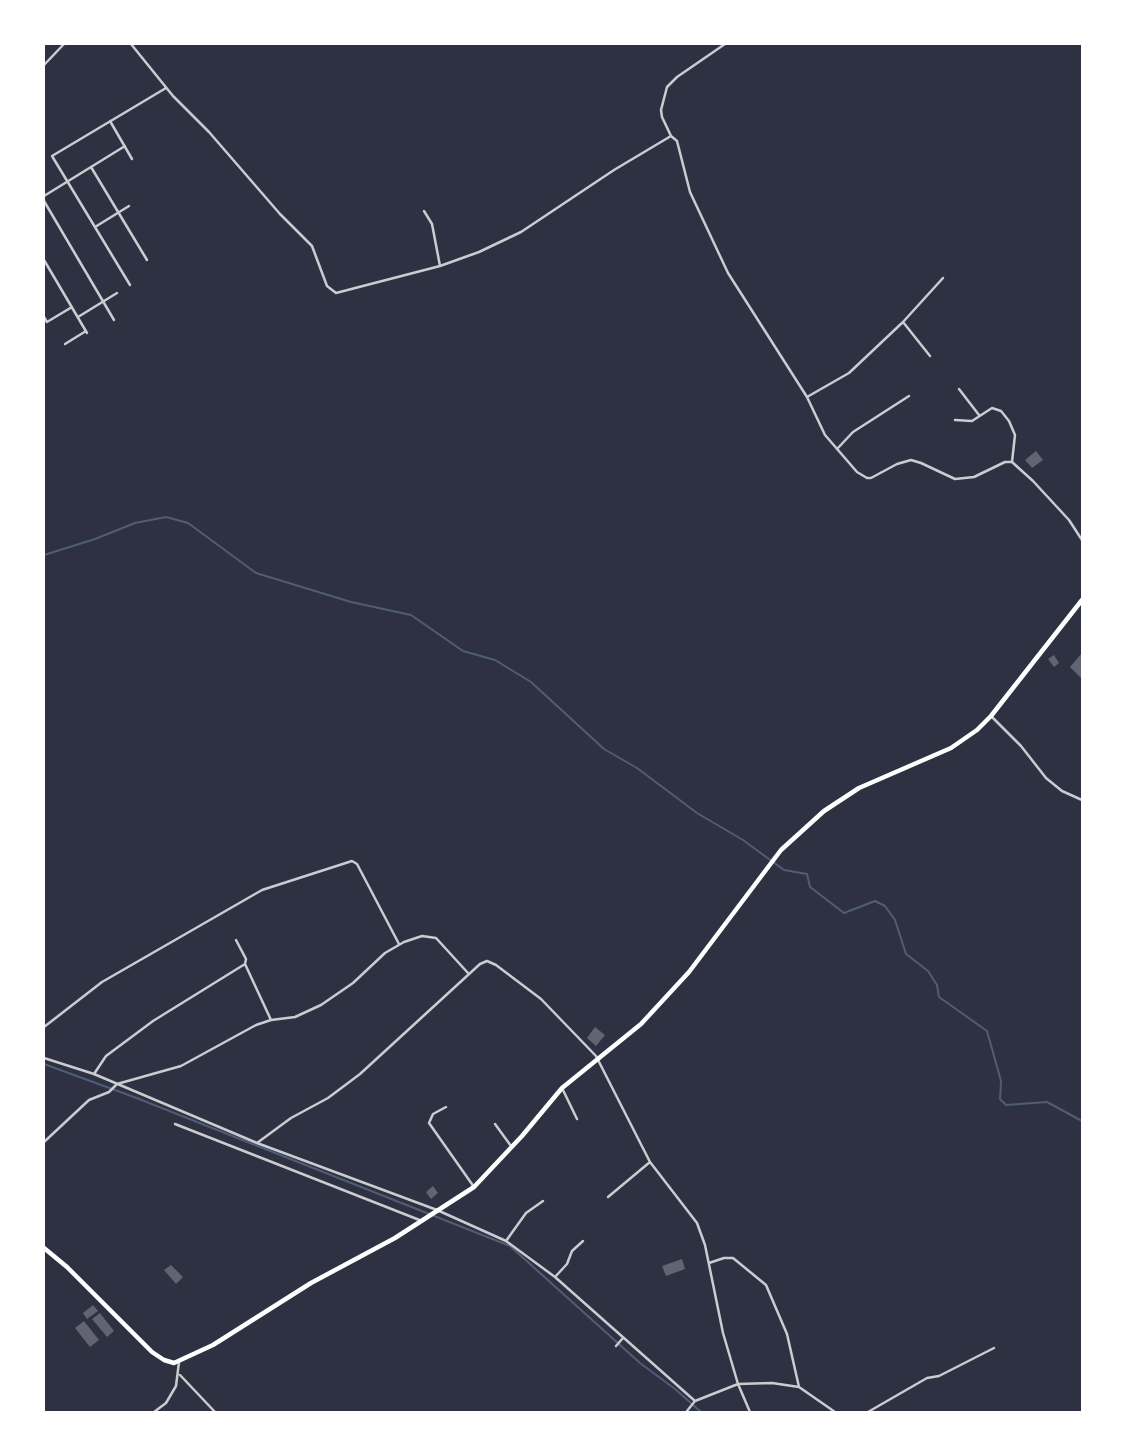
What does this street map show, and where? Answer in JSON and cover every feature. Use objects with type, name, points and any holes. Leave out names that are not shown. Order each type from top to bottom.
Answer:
[{"type":"main road","points":[[44,1248],[67,1266],[152,1352],[170,1362],[180,1362],[220,1340],[287,1298],[395,1238],[474,1187],[512,1148],[562,1088],[641,1024],[689,972],[769,864],[824,811],[859,788],[952,748],[978,730],[1082,600]]},
{"type":"street","points":[[44,65],[64,44]]},
{"type":"street","points":[[131,44],[166,88],[219,143],[280,214],[312,246],[331,291],[336,293],[347,292],[440,266],[479,252],[521,232],[607,174],[671,136]]},
{"type":"street","points":[[725,44],[677,77],[666,87],[661,110],[664,122],[671,136],[677,141],[690,192],[728,273],[807,397],[825,435],[857,472],[867,478],[911,460],[922,463],[955,479],[974,477],[1005,462],[1012,462],[1033,481],[1069,520],[1082,540]]},
{"type":"street","points":[[130,285],[52,156],[166,88]]},
{"type":"street","points":[[110,122],[132,159]]},
{"type":"street","points":[[44,196],[125,146]]},
{"type":"street","points":[[91,167],[147,260]]},
{"type":"street","points":[[44,201],[114,320]]},
{"type":"street","points":[[95,227],[129,206]]},
{"type":"street","points":[[424,210],[432,224],[440,266]]},
{"type":"street","points":[[44,260],[86,332],[65,344]]},
{"type":"street","points":[[807,397],[848,372],[903,322],[943,278]]},
{"type":"street","points":[[78,317],[117,293]]},
{"type":"street","points":[[44,317],[47,322],[72,307]]},
{"type":"street","points":[[903,322],[930,356]]},
{"type":"street","points":[[959,389],[979,415]]},
{"type":"street","points":[[837,449],[853,432],[908,396]]},
{"type":"street","points":[[955,420],[966,422],[995,408],[1009,421],[1015,435],[1012,462]]},
{"type":"street","points":[[991,716],[1021,746],[1046,778],[1062,791],[1082,800]]},
{"type":"street","points":[[44,1027],[102,982],[262,890],[352,861],[357,864],[399,944]]},
{"type":"street","points":[[44,1142],[89,1100],[110,1091],[116,1085],[193,1061],[245,1031],[271,1020],[295,1017],[321,1006],[353,983],[375,961],[399,944],[422,936],[436,938],[468,973]]},
{"type":"street","points":[[236,940],[246,959],[245,964],[271,1020]]},
{"type":"street","points":[[257,1143],[290,1118],[328,1098],[360,1074],[468,973],[483,962],[496,965],[541,999],[597,1059],[650,1162],[697,1223],[708,1263],[723,1333],[738,1384],[750,1412]]},
{"type":"street","points":[[94,1074],[106,1056],[154,1021],[245,964]]},
{"type":"street","points":[[44,1058],[94,1074],[116,1085],[257,1143],[506,1241],[555,1277],[694,1402]]},
{"type":"street","points":[[562,1088],[577,1118]]},
{"type":"street","points":[[446,1107],[434,1114],[429,1123],[474,1187]]},
{"type":"street","points":[[175,1124],[422,1221]]},
{"type":"street","points":[[495,1124],[512,1148]]},
{"type":"street","points":[[608,1197],[650,1162]]},
{"type":"street","points":[[506,1241],[526,1213],[543,1201]]},
{"type":"street","points":[[555,1277],[567,1264],[572,1251],[583,1241]]},
{"type":"street","points":[[708,1263],[724,1258],[733,1258],[766,1285],[787,1334],[799,1387]]},
{"type":"street","points":[[617,1345],[622,1339]]},
{"type":"street","points":[[868,1412],[927,1378],[939,1376],[994,1348]]},
{"type":"street","points":[[154,1412],[166,1403],[176,1386],[180,1374],[180,1362]]},
{"type":"street","points":[[180,1374],[215,1412]]},
{"type":"street","points":[[687,1410],[694,1402],[738,1384],[784,1383],[799,1387],[835,1412]]},
{"type":"building","points":[[1036,451],[1043,460],[1032,468],[1025,460]]},
{"type":"building","points":[[1054,655],[1059,663],[1054,667],[1048,659]]},
{"type":"building","points":[[1082,655],[1081,678],[1070,667]]},
{"type":"building","points":[[595,1027],[605,1035],[596,1046],[587,1038]]},
{"type":"building","points":[[433,1186],[438,1193],[431,1199],[426,1192]]},
{"type":"building","points":[[682,1259],[685,1269],[666,1276],[662,1266]]},
{"type":"building","points":[[171,1265],[183,1277],[176,1284],[164,1270]]},
{"type":"building","points":[[93,1305],[98,1311],[87,1319],[83,1313]]},
{"type":"building","points":[[100,1313],[114,1331],[107,1337],[92,1319]]},
{"type":"building","points":[[84,1321],[99,1340],[90,1347],[75,1328]]},
{"type":"waterway","points":[[44,555],[95,539],[135,523],[166,517],[188,523],[256,573],[351,602],[411,615],[463,651],[495,660],[531,682],[604,749],[637,768],[697,813],[743,840],[784,870],[807,874],[810,887],[844,913],[875,901],[885,906],[895,920],[906,954],[928,971],[937,985],[939,997],[987,1031],[1001,1081],[1000,1099],[1006,1105],[1047,1102],[1082,1121]]},
{"type":"waterway","points":[[44,1064],[134,1097],[510,1246],[640,1363],[675,1389],[701,1412]]}]
